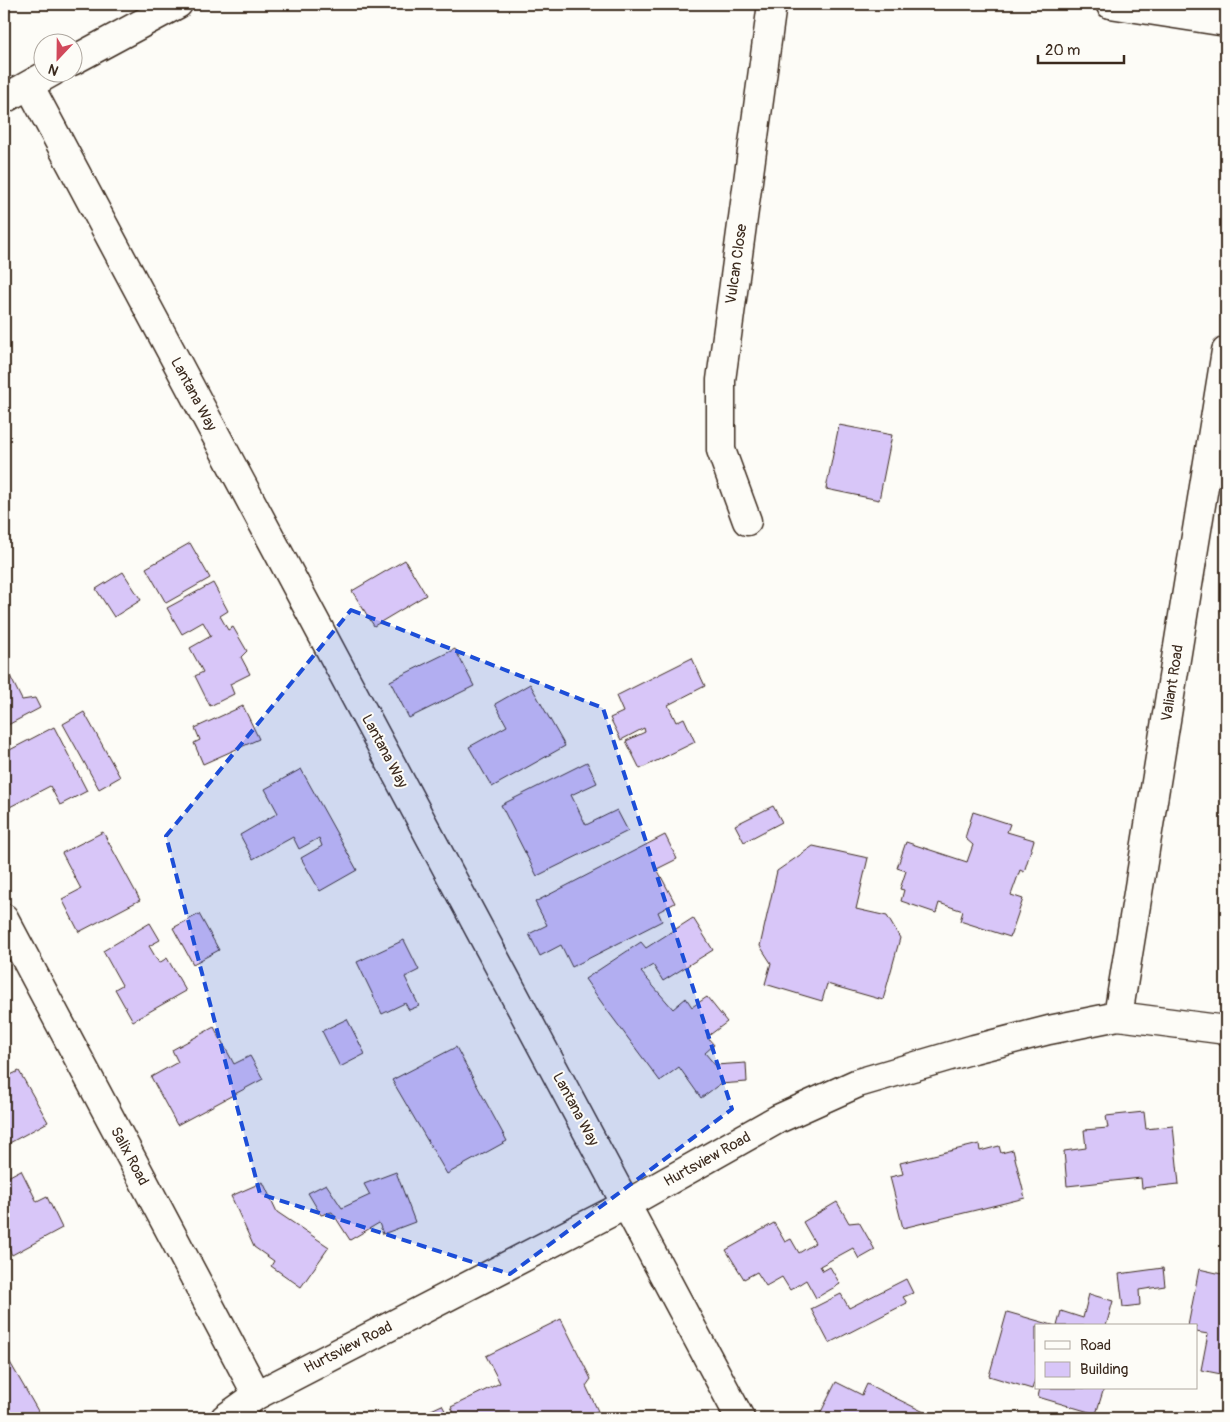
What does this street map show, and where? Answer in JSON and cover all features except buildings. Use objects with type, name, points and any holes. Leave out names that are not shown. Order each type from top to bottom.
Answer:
[{"type":"street","points":[[82,56],[178,4]]},
{"type":"street","name":"Vulcan Close","points":[[747,521],[721,450],[721,380],[772,4]]},
{"type":"street","points":[[1110,4],[1226,22]]},
{"type":"street","points":[[4,99],[34,82]]},
{"type":"street","name":"Lantana Way","points":[[29,85],[740,1418]]},
{"type":"street","name":"Valiant Road","points":[[1118,1016],[1226,351]]},
{"type":"street","name":"Salix Road","points":[[4,918],[257,1395]]},
{"type":"street","name":"Hurtsview Road","points":[[225,1418],[257,1395],[627,1204],[778,1119],[858,1084],[974,1048],[1118,1016],[1226,1030]]},
{"type":"highlighted area","points":[[351,610],[603,708],[732,1109],[510,1274],[260,1194],[166,836]]}]
